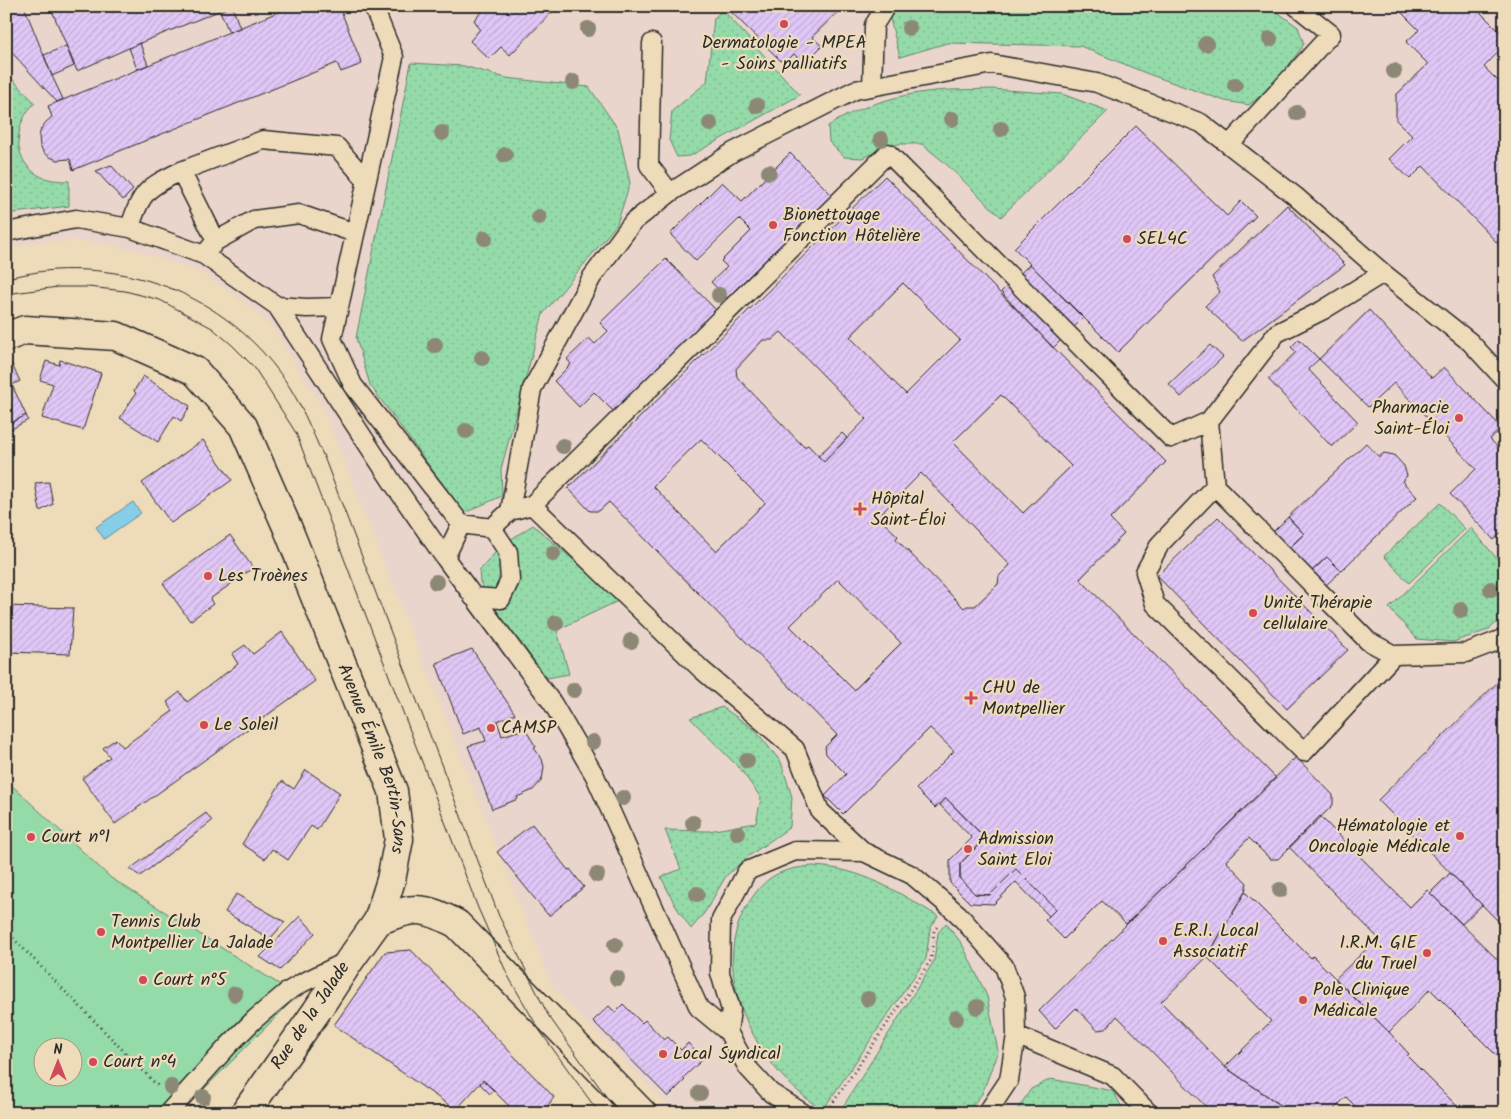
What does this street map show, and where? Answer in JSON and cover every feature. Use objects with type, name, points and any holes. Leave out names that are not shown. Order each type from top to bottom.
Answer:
[{"type":"street","name":"Avenue Émile Bertin-Sans","points":[[6,337],[25,330],[116,336],[195,371],[243,426],[288,529],[393,791],[399,839],[391,880],[378,921]]},
{"type":"street","points":[[378,921],[400,911],[414,910],[434,912],[457,924],[642,1113]]},
{"type":"street","name":"Rue de la Jalade","points":[[245,1113],[378,921]]},
{"type":"lane","points":[[373,6],[394,57],[332,339],[353,385],[461,524],[492,528],[508,552],[510,580],[501,599],[473,597]]},
{"type":"lane","points":[[872,87],[874,25],[886,6]]},
{"type":"lane","points":[[1229,146],[1331,34],[1296,6]]},
{"type":"lane","points":[[652,43],[649,165],[670,193]]},
{"type":"lane","points":[[510,511],[532,388],[592,277],[633,222],[670,193],[733,152],[855,90],[992,64],[1096,83],[1201,123],[1294,196],[1383,274],[1470,342],[1501,369]]},
{"type":"lane","points":[[130,228],[136,208],[146,191],[181,171],[264,140],[337,147],[366,180]]},
{"type":"lane","points":[[492,528],[510,511],[532,505],[888,153],[1171,438],[1210,421],[1277,332],[1323,310],[1383,274]]},
{"type":"lane","points":[[181,171],[216,241]]},
{"type":"lane","points":[[204,255],[216,241],[254,220],[299,214],[355,233]]},
{"type":"lane","points":[[6,232],[76,219],[130,228],[204,255],[277,306],[393,483],[445,558],[553,704],[595,776],[699,1008],[728,1032],[748,1068],[759,1081],[771,1093],[803,1113]]},
{"type":"lane","points":[[277,306],[307,308],[339,307]]},
{"type":"lane","points":[[1210,421],[1216,486],[1368,641],[1394,655],[1466,653],[1505,638]]},
{"type":"lane","points":[[1216,486],[1160,544],[1145,572],[1155,604],[1304,752],[1394,655]]},
{"type":"lane","points":[[532,505],[702,670],[795,749],[820,811],[864,852],[912,875],[954,911],[1004,966],[1015,997],[1016,1035],[1009,1080],[987,1113]]},
{"type":"lane","points":[[445,558],[461,524]]},
{"type":"lane","points":[[728,1032],[731,1010],[720,973],[721,920],[747,872],[795,851],[864,852]]},
{"type":"lane","points":[[172,1108],[241,1032],[287,992],[350,960]]},
{"type":"lane","points":[[1016,1035],[1113,1076],[1149,1113]]},
{"type":"path","points":[[826,1113],[930,960],[934,931],[954,911]]},
{"type":"path","points":[[6,931],[172,1108]]},
{"type":"shaded area","name":"CHU de Montpellier","points":[[6,6],[1505,6],[1505,1113],[675,1113],[553,989],[322,407],[274,330],[258,313],[231,292],[198,271],[134,250],[86,241],[38,242],[6,248]]},
{"type":"green space","points":[[890,6],[1163,6],[1194,8],[1246,6],[1273,9],[1298,27],[1304,44],[1277,83],[1249,105],[1225,101],[1148,74],[1080,46],[947,43],[900,57],[888,11]]},
{"type":"green space","points":[[723,10],[800,95],[690,156],[677,157],[669,140],[672,111],[707,82],[714,18]]},
{"type":"green space","points":[[411,63],[464,66],[506,78],[589,87],[618,129],[630,183],[617,224],[543,314],[501,469],[502,496],[464,513],[370,385],[356,338]]},
{"type":"green space","points":[[6,72],[35,103],[23,120],[20,130],[18,140],[23,160],[29,168],[41,177],[69,181],[69,206],[6,214]]},
{"type":"green space","points":[[992,89],[1062,94],[1108,111],[1001,217],[945,163],[922,144],[898,144],[862,158],[844,157],[829,142],[828,126],[850,114],[875,104],[900,96],[926,92]]},
{"type":"green space","points":[[1440,503],[1465,529],[1409,583],[1384,556]]},
{"type":"green space","points":[[533,525],[620,600],[557,630],[569,674],[547,678],[492,604],[480,582],[479,571],[502,545]]},
{"type":"green space","points":[[1471,528],[1505,568],[1505,616],[1488,630],[1453,642],[1417,639],[1389,608]]},
{"type":"green space","points":[[722,707],[755,730],[781,762],[792,797],[790,827],[746,858],[726,876],[705,912],[691,929],[675,905],[661,877],[681,869],[665,830],[708,831],[756,823],[761,798],[741,770],[690,718]]},
{"type":"green space","name":"Tennis Club Montpellier La Jalade","points":[[6,780],[111,878],[282,986],[294,999],[180,1113],[6,1113]]},
{"type":"green space","points":[[813,866],[848,871],[864,876],[894,890],[938,916],[930,929],[926,959],[822,1111],[784,1078],[756,1040],[745,1018],[737,995],[733,972],[733,948],[738,925],[748,904],[761,886],[775,875],[791,869]]},
{"type":"green space","points":[[946,923],[962,944],[987,996],[998,1051],[982,1094],[966,1113],[839,1113],[934,961],[938,933]]},
{"type":"green space","points":[[1051,1079],[1113,1091],[1125,1113],[1015,1113],[1031,1089]]},
{"type":"water","points":[[133,502],[141,513],[104,539],[96,527]]},
{"type":"building","points":[[6,6],[24,6],[63,99],[57,102],[6,46]]},
{"type":"building","points":[[50,6],[231,6],[77,71]]},
{"type":"building","points":[[232,6],[240,28],[229,32],[220,11]]},
{"type":"building","points":[[293,6],[339,6],[362,64],[341,72],[337,63],[73,170],[70,159],[57,160],[44,153],[40,146],[39,136],[41,129],[52,117],[48,106]]},
{"type":"building","points":[[487,6],[558,6],[510,55],[501,47],[489,59],[470,41],[480,29],[474,20]]},
{"type":"building","name":"Dermatologie - MPEA - Soins palliatifs","points":[[725,6],[800,6],[805,11],[811,6],[844,6],[812,37],[822,46],[804,64],[794,54],[784,64]]},
{"type":"building","points":[[1395,6],[1474,6],[1505,37],[1505,45],[1484,67],[1505,88],[1505,251],[1423,166],[1410,179],[1389,159],[1412,136],[1396,120],[1396,95],[1428,64],[1406,42],[1419,30]]},
{"type":"building","points":[[140,43],[148,65],[137,69],[129,48]]},
{"type":"building","points":[[66,46],[74,66],[52,76],[44,55]]},
{"type":"building","name":"SEL4C","points":[[1136,126],[1227,216],[1241,201],[1256,216],[1118,352],[1014,248]]},
{"type":"building","name":"Bionettoyage Fonction Hôtelière","points":[[790,153],[832,195],[727,298],[711,282],[727,267],[721,261],[751,231],[739,219],[696,261],[670,234],[722,182],[742,201]]},
{"type":"building","points":[[111,165],[133,190],[123,200],[96,171]]},
{"type":"building","points":[[885,176],[1166,462],[1110,519],[1124,534],[1080,579],[1276,778],[1126,924],[1102,901],[1064,939],[1045,920],[1056,909],[1016,869],[990,895],[975,894],[960,879],[960,864],[985,838],[946,798],[935,808],[916,789],[954,751],[930,728],[843,814],[825,796],[846,774],[826,754],[825,747],[837,735],[609,502],[599,511],[590,511],[568,488]],"holes":[[[903,283],[960,340],[906,394],[850,337]],[[781,332],[866,419],[824,462],[808,445],[804,447],[737,377],[736,369],[763,340],[772,340]],[[1001,395],[1071,466],[1023,513],[953,442]],[[701,439],[765,503],[716,551],[653,486]],[[921,473],[1010,565],[999,576],[998,584],[975,606],[964,608],[896,539],[898,536],[878,517]],[[838,579],[901,643],[854,690],[790,626]]]},
{"type":"building","points":[[1287,205],[1345,265],[1242,341],[1205,306],[1220,292],[1212,277]]},
{"type":"building","points":[[666,259],[716,310],[613,411],[594,392],[579,407],[554,381],[571,364],[567,359],[589,338],[595,344],[608,331],[600,323]]},
{"type":"building","points":[[1030,264],[1083,318],[1053,348],[1001,292]]},
{"type":"building","name":"Pharmacie Saint-Éloi","points":[[1369,310],[1432,378],[1444,367],[1502,428],[1490,439],[1505,455],[1505,529],[1494,540],[1450,494],[1476,469],[1394,383],[1368,407],[1319,359]]},
{"type":"building","points":[[1299,339],[1319,359],[1308,369],[1358,422],[1332,447],[1268,379],[1296,352],[1291,347]]},
{"type":"building","points":[[1210,345],[1223,357],[1181,397],[1169,384]]},
{"type":"building","points":[[60,360],[101,373],[83,430],[42,418],[53,384],[40,380],[46,361],[59,365]]},
{"type":"building","points":[[11,363],[20,381],[12,385],[26,415],[6,426],[6,365]]},
{"type":"building","points":[[143,376],[190,406],[181,421],[174,416],[158,442],[120,418],[136,393],[134,391]]},
{"type":"building","points":[[26,415],[28,420],[6,432],[6,426]]},
{"type":"building","points":[[842,433],[847,438],[824,462],[818,456]]},
{"type":"building","points":[[203,440],[232,480],[171,523],[142,483]]},
{"type":"building","points":[[1366,443],[1379,457],[1384,453],[1394,455],[1404,466],[1407,476],[1402,481],[1417,497],[1341,571],[1327,557],[1312,571],[1289,548],[1304,534],[1288,517]]},
{"type":"building","points":[[49,482],[53,504],[40,511],[35,483]]},
{"type":"building","name":"Unité Thérapie cellulaire","points":[[1218,517],[1348,650],[1287,709],[1157,576]]},
{"type":"building","points":[[1288,517],[1304,534],[1289,548],[1273,532]]},
{"type":"building","name":"Les Troènes","points":[[230,535],[253,568],[210,599],[213,604],[190,621],[163,583]]},
{"type":"building","points":[[1327,557],[1341,571],[1325,586],[1312,571]]},
{"type":"building","points":[[6,606],[73,608],[70,654],[6,652]]},
{"type":"building","name":"Le Soleil","points":[[282,632],[315,681],[115,824],[82,778],[110,757],[103,748],[116,739],[123,747],[173,711],[167,702],[180,692],[187,702],[238,664],[232,654],[245,645],[253,654]]},
{"type":"building","name":"CAMSP","points":[[472,649],[515,714],[497,721],[502,736],[525,729],[536,747],[534,748],[542,759],[544,767],[542,780],[533,790],[517,797],[518,799],[492,809],[468,746],[486,741],[481,727],[463,734],[436,663]]},
{"type":"building","name":"Hématologie et Oncologie Médicale","points":[[1505,675],[1505,928],[1378,800]]},
{"type":"building","name":"E.R.I. Local Associatif","points":[[1296,757],[1333,795],[1333,805],[1278,859],[1270,859],[1249,838],[1226,861],[1247,883],[1245,892],[1207,957],[1161,1002],[1225,1067],[1292,1113],[1212,1113],[1117,1016],[1106,1029],[1097,1030],[1076,1008],[1055,1029],[1039,1011]]},
{"type":"building","points":[[306,770],[340,793],[317,830],[311,826],[288,860],[272,849],[265,859],[242,844],[282,781],[294,789]]},
{"type":"building","name":"Admission Saint Eloi","points":[[946,798],[985,838],[960,864],[960,879],[975,894],[990,895],[1016,869],[1056,909],[1049,916],[1016,882],[994,904],[970,903],[950,883],[950,860],[972,838],[940,805]]},
{"type":"building","points":[[206,813],[212,821],[140,876],[130,869]]},
{"type":"building","name":"I.R.M. GIE du Truel","points":[[1320,816],[1410,907],[1427,890],[1505,967],[1505,1064],[1430,989],[1389,1032],[1335,979],[1378,938],[1289,847]]},
{"type":"building","points":[[532,824],[568,870],[570,869],[584,887],[550,915],[548,915],[497,852]]},
{"type":"building","points":[[1450,873],[1482,905],[1462,924],[1430,893]]},
{"type":"building","name":"Pole Clinique Médicale","points":[[1245,892],[1311,958],[1313,956],[1389,1032],[1409,1054],[1407,1056],[1464,1113],[1362,1113],[1346,1097],[1330,1113],[1292,1113],[1225,1067],[1271,1021],[1207,957]]},
{"type":"building","points":[[236,894],[285,922],[270,939],[225,912]]},
{"type":"building","points":[[300,916],[315,933],[280,970],[260,957]]},
{"type":"building","points":[[411,950],[554,1097],[543,1113],[516,1113],[483,1080],[456,1110],[334,1025],[385,952]]},
{"type":"building","name":"Local Syndical","points":[[623,1004],[642,1023],[645,1020],[664,1040],[668,1037],[681,1050],[688,1043],[703,1059],[683,1078],[685,1080],[668,1097],[593,1021],[609,1006],[615,1012]]},
{"type":"building","points":[[483,1080],[494,1090],[490,1094],[480,1084]]},
{"type":"building","points":[[191,1105],[200,1113],[184,1113]]},
{"type":"tram line","points":[[6,278],[55,270],[88,270],[121,274],[152,282],[182,293],[211,309],[237,328],[261,350],[282,376],[300,405],[324,457],[499,916],[548,1015],[618,1113]]},
{"type":"tram line","points":[[6,294],[58,287],[88,287],[125,291],[160,300],[212,328],[254,367],[296,433],[478,908],[508,976],[540,1031],[599,1113]]},
{"type":"place","name":"Dermatologie - MPEA - Soins palliatifs","points":[[784,24]]},
{"type":"place","name":"Bionettoyage Fonction Hôtelière","points":[[773,225]]},
{"type":"place","name":"SEL4C","points":[[1127,239]]},
{"type":"place","name":"Pharmacie Saint-Éloi","points":[[1459,418]]},
{"type":"place","name":"Hôpital Saint-Éloi","points":[[860,509]]},
{"type":"place","name":"Les Troènes","points":[[208,576]]},
{"type":"place","name":"Unité Thérapie cellulaire","points":[[1253,613]]},
{"type":"place","name":"CHU de Montpellier","points":[[971,698]]},
{"type":"place","name":"Le Soleil","points":[[204,725]]},
{"type":"place","name":"CAMSP","points":[[491,728]]},
{"type":"place","name":"Hématologie et Oncologie Médicale","points":[[1460,836]]},
{"type":"place","name":"Court n°1","points":[[31,837]]},
{"type":"place","name":"Admission Saint Eloi","points":[[968,849]]},
{"type":"place","name":"Tennis Club Montpellier La Jalade","points":[[101,932]]},
{"type":"place","name":"E.R.I. Local Associatif","points":[[1163,941]]},
{"type":"place","name":"I.R.M. GIE du Truel","points":[[1427,953]]},
{"type":"place","name":"Court n°5","points":[[143,980]]},
{"type":"place","name":"Pole Clinique Médicale","points":[[1303,1000]]},
{"type":"place","name":"Local Syndical","points":[[663,1054]]},
{"type":"place","name":"Court n°4","points":[[93,1062]]}]
